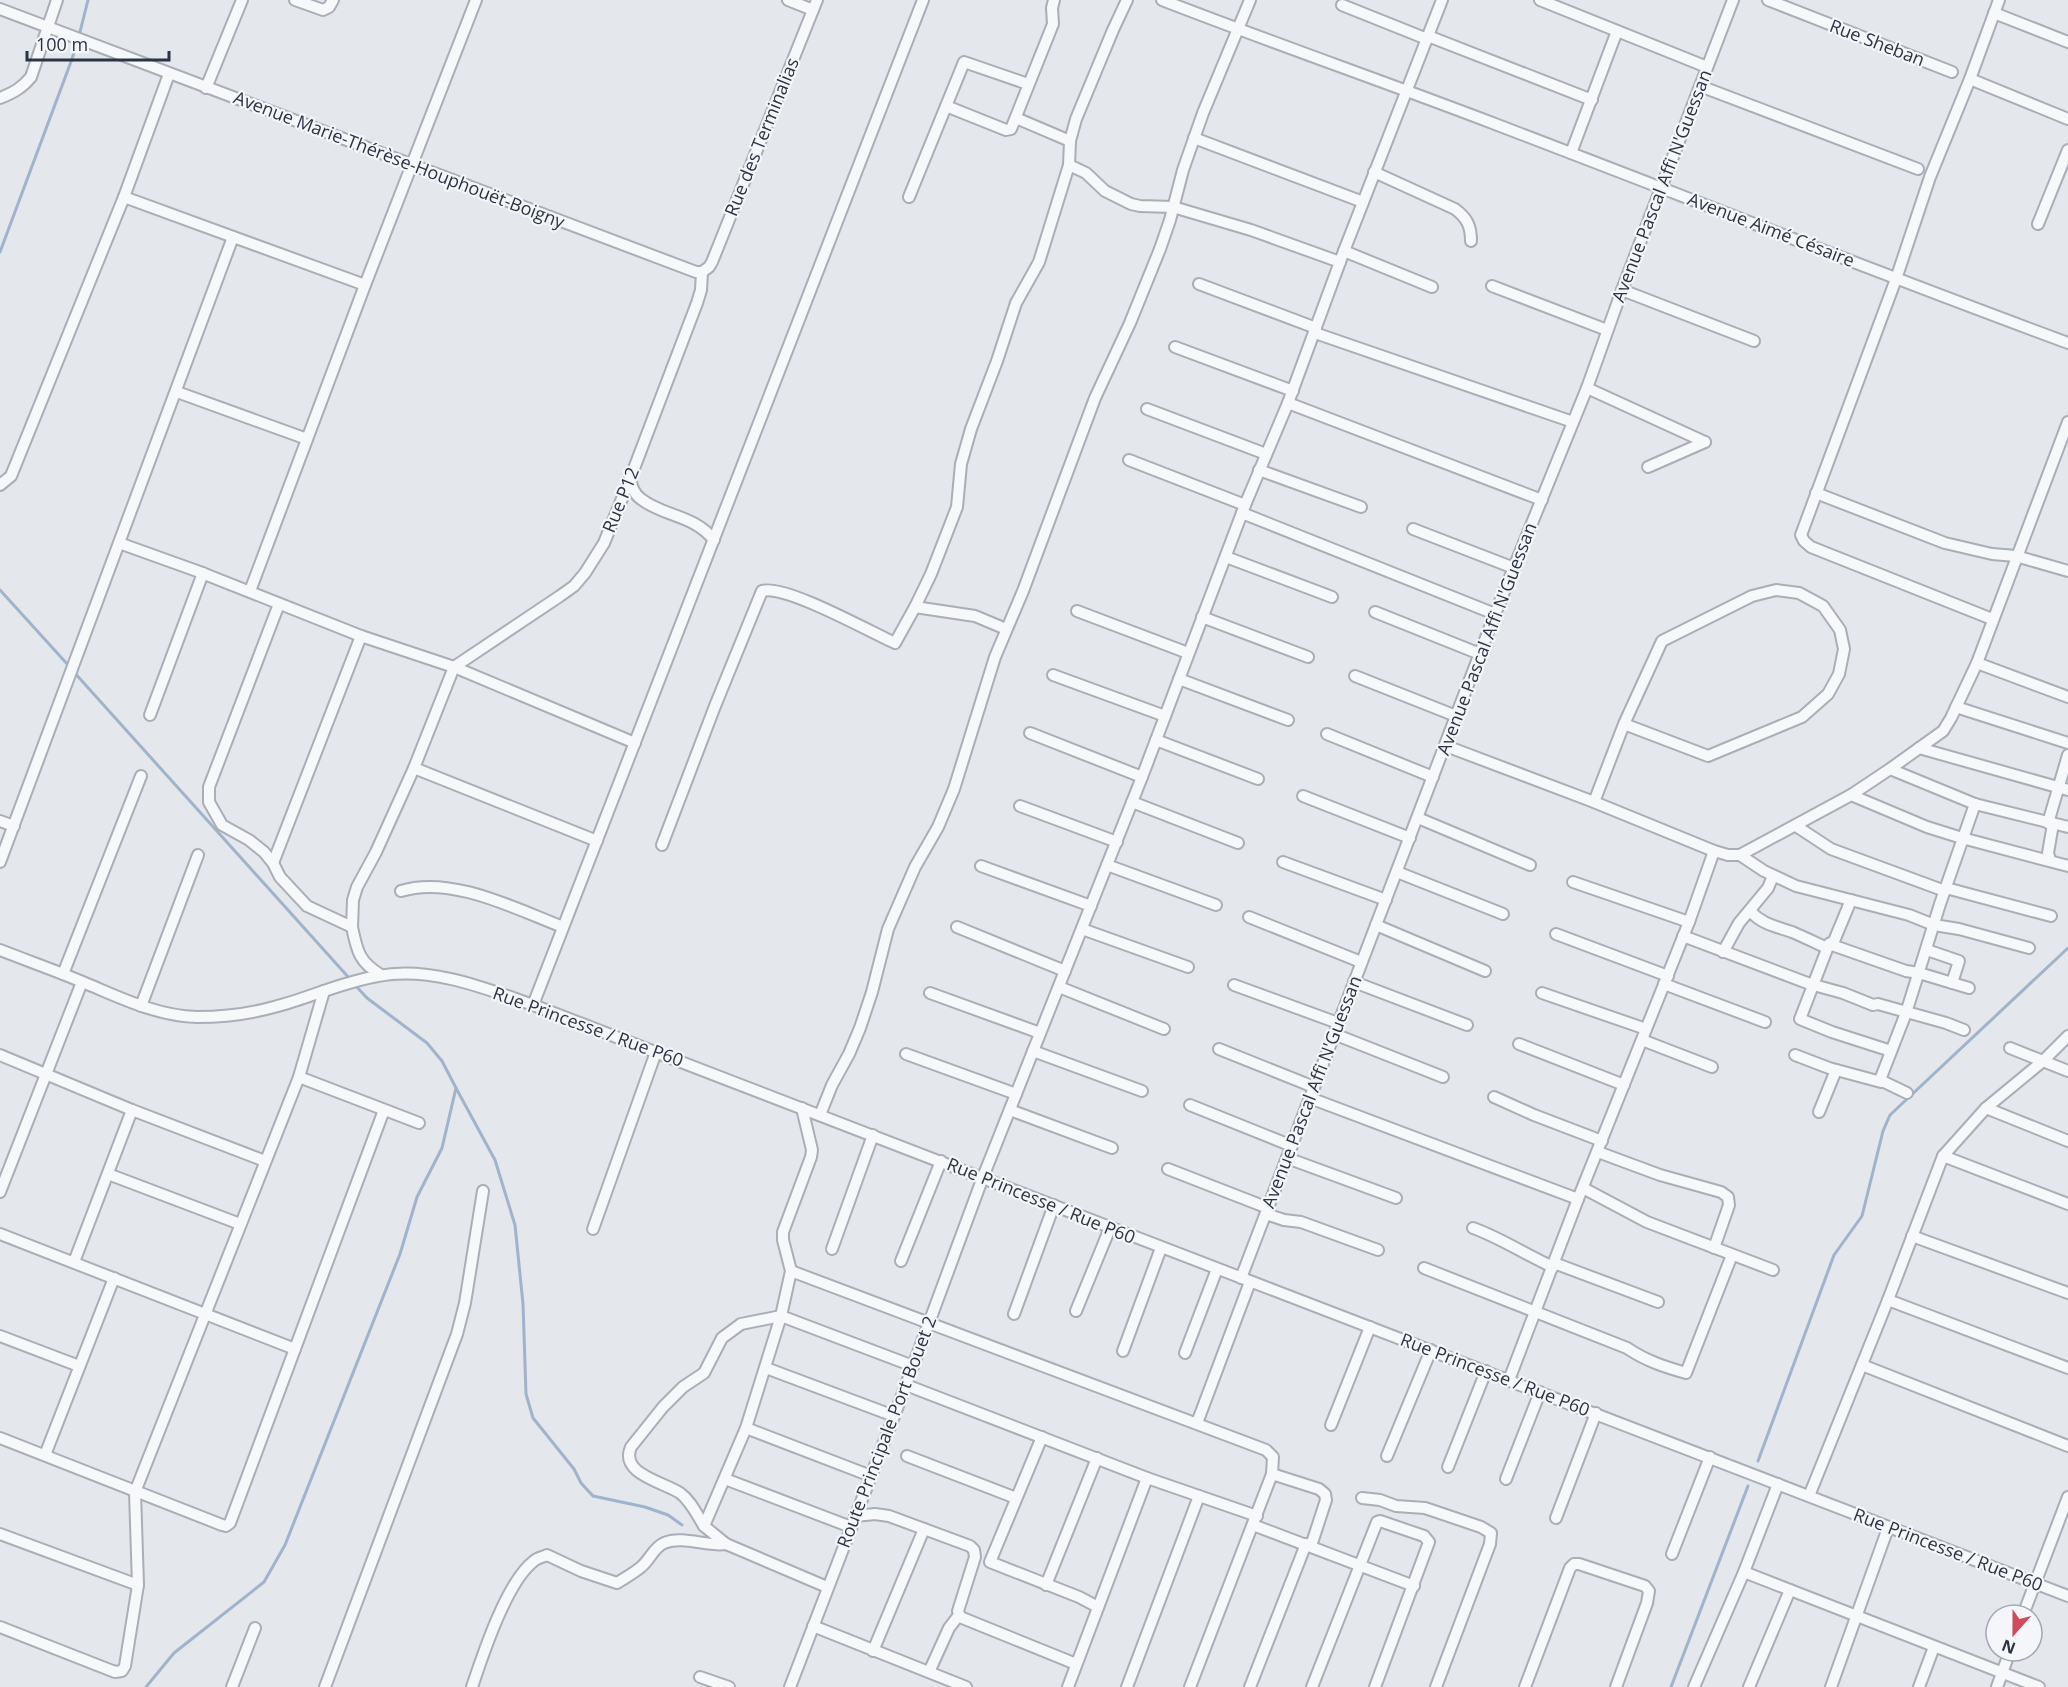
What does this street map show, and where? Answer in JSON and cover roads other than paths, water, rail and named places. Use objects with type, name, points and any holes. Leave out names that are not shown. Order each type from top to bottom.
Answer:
[{"type":"street","points":[[0,98],[15,92],[31,77],[57,0]]},
{"type":"street","points":[[206,87],[242,0]]},
{"type":"street","points":[[295,0],[323,10],[329,7],[333,0]]},
{"type":"street","points":[[250,591],[365,285],[476,0]]},
{"type":"street","points":[[788,0],[815,5]]},
{"type":"street","points":[[533,1005],[923,0]]},
{"type":"street","points":[[946,106],[1011,129],[1053,24],[1054,0]]},
{"type":"street","points":[[662,845],[762,591],[781,592],[895,643],[915,607],[957,507],[961,464],[971,429],[1016,303],[1039,262],[1069,165],[1070,141],[1076,119],[1127,0]]},
{"type":"street","name":"Avenue Aimé Césaire","points":[[1162,0],[1238,30],[1407,90],[2068,343]]},
{"type":"street","points":[[820,1115],[860,1028],[892,920],[915,867],[938,827],[954,789],[995,657],[1046,531],[1095,398],[1130,323],[1160,249],[1194,138],[1250,0]]},
{"type":"street","name":"Route Principale Port Bouet 2","points":[[790,1687],[983,1177],[1117,842],[1259,470],[1293,391],[1374,172],[1442,0]]},
{"type":"street","points":[[1540,0],[1707,67]]},
{"type":"street","name":"Avenue Pascal Affi N'Guessan","points":[[1197,1423],[1267,1211],[1495,614],[1587,388],[1733,0]]},
{"type":"street","name":"Rue Sheban","points":[[1768,0],[1952,72]]},
{"type":"street","points":[[1992,619],[1811,547],[1801,535],[1896,279],[1930,177],[1999,0]]},
{"type":"street","name":"Rue des Terminalias","points":[[702,272],[712,262],[815,5]]},
{"type":"street","points":[[1342,5],[1592,100]]},
{"type":"street","points":[[0,9],[47,27]]},
{"type":"street","points":[[1994,13],[2068,42]]},
{"type":"street","name":"Avenue Marie-Thérèse-Houphouët-Boigny","points":[[47,27],[696,272],[702,272]]},
{"type":"street","points":[[1571,153],[1617,31]]},
{"type":"street","points":[[909,197],[964,62],[1028,84]]},
{"type":"street","points":[[0,485],[11,476],[124,197],[169,74]]},
{"type":"street","points":[[1970,79],[2068,119]]},
{"type":"street","points":[[1700,86],[1918,169]]},
{"type":"street","points":[[1016,118],[1070,141]]},
{"type":"street","points":[[1194,138],[1363,202]]},
{"type":"street","points":[[2038,224],[2068,150]]},
{"type":"street","points":[[1069,165],[1086,173],[1105,191],[1131,204],[1173,207],[1251,230],[1340,262]]},
{"type":"street","points":[[1374,172],[1455,209],[1464,216],[1469,224],[1471,241]]},
{"type":"street","points":[[124,197],[365,285]]},
{"type":"street","points":[[0,862],[233,237]]},
{"type":"street","points":[[1344,251],[1432,287]]},
{"type":"street","name":"Rue P12","points":[[454,668],[574,586],[595,559],[630,479],[701,290],[702,272]]},
{"type":"street","points":[[1199,284],[1315,330],[1573,422]]},
{"type":"street","points":[[1492,286],[1607,330]]},
{"type":"street","points":[[1622,290],[1754,341]]},
{"type":"street","points":[[1176,347],[1293,391]]},
{"type":"street","points":[[1587,388],[1705,442],[1648,467]]},
{"type":"street","points":[[177,392],[307,439]]},
{"type":"street","points":[[1288,403],[1542,500]]},
{"type":"street","points":[[1147,409],[1266,454]]},
{"type":"street","points":[[1446,746],[1728,855],[1740,855],[1796,826],[1851,795],[1943,731],[1977,663],[2068,422]]},
{"type":"street","points":[[1129,460],[1495,614]]},
{"type":"street","points":[[1259,470],[1361,507]]},
{"type":"street","points":[[630,479],[633,489],[642,500],[699,525],[714,540]]},
{"type":"street","points":[[1816,493],[1945,543],[1992,554],[2016,556],[2068,571]]},
{"type":"street","points":[[1413,529],[1514,568]]},
{"type":"street","points":[[119,543],[250,591],[361,636],[454,668],[635,742]]},
{"type":"street","points":[[1226,557],[1332,597]]},
{"type":"street","points":[[150,715],[203,573]]},
{"type":"street","points":[[1594,802],[1624,724],[1662,641],[1752,596],[1776,590],[1799,593],[1822,606],[1840,630],[1844,649],[1839,674],[1828,694],[1802,717],[1708,756],[1624,724]]},
{"type":"street","points":[[279,604],[208,794],[209,802],[222,825],[249,840],[273,862],[280,877],[307,906],[352,927]]},
{"type":"street","points":[[915,607],[975,616],[1006,629]]},
{"type":"street","points":[[1077,611],[1188,653]]},
{"type":"street","points":[[1375,612],[1480,654]]},
{"type":"street","points":[[1202,617],[1308,657]]},
{"type":"street","points":[[273,862],[361,636]]},
{"type":"street","points":[[1977,663],[2068,697]]},
{"type":"street","points":[[381,975],[368,968],[359,956],[352,927],[353,900],[357,887],[376,852],[414,768],[454,668]]},
{"type":"street","points":[[1053,675],[1165,716]]},
{"type":"street","points":[[1355,676],[1456,716]]},
{"type":"street","points":[[1179,679],[1288,720]]},
{"type":"street","points":[[1956,707],[2068,743]]},
{"type":"street","points":[[1030,733],[1142,777]]},
{"type":"street","points":[[1327,734],[1433,777]]},
{"type":"street","points":[[1156,740],[1258,779]]},
{"type":"street","points":[[1918,748],[2063,789]]},
{"type":"street","points":[[2050,860],[2048,853],[2050,823],[2063,789],[2068,755]]},
{"type":"street","points":[[414,768],[597,841]]},
{"type":"street","points":[[1890,769],[1975,804],[2068,827]]},
{"type":"street","points":[[63,974],[141,776]]},
{"type":"street","points":[[1851,795],[1927,827],[2068,866]]},
{"type":"street","points":[[1303,796],[1410,838]]},
{"type":"street","points":[[1132,802],[1238,843]]},
{"type":"street","points":[[1882,1081],[1880,1080],[1920,973],[1945,890],[1975,804]]},
{"type":"street","points":[[1020,806],[1117,842]]},
{"type":"street","points":[[1418,818],[1530,865]]},
{"type":"street","points":[[0,821],[14,826]]},
{"type":"street","points":[[1796,826],[1831,849],[1945,890],[2051,916]]},
{"type":"street","points":[[1509,1380],[1578,1199],[1689,922],[1714,851]]},
{"type":"street","points":[[141,1006],[198,855]]},
{"type":"street","points":[[1740,855],[1773,876],[1796,886],[1909,915],[1934,925],[1959,929],[2029,948]]},
{"type":"street","points":[[1283,862],[1386,900]]},
{"type":"street","points":[[1107,865],[1216,905]]},
{"type":"street","points":[[981,866],[1091,906]]},
{"type":"street","points":[[1397,872],[1503,915]]},
{"type":"street","points":[[1723,952],[1739,923],[1768,888],[1773,876]]},
{"type":"street","points":[[1573,882],[1689,922]]},
{"type":"street","points":[[401,891],[422,886],[467,891],[563,927]]},
{"type":"street","points":[[1851,900],[1834,941],[1828,946],[1800,1019],[1891,1051]]},
{"type":"street","points":[[1750,911],[1759,920],[1772,927],[1906,972],[1920,973],[1969,988]]},
{"type":"street","points":[[1249,917],[1361,962]]},
{"type":"street","points":[[1376,925],[1485,971]]},
{"type":"street","points":[[957,927],[1065,971]]},
{"type":"street","points":[[1082,929],[1188,967]]},
{"type":"street","points":[[1556,934],[1765,1022]]},
{"type":"street","points":[[1683,936],[1812,985],[1964,1030]]},
{"type":"street","name":"Rue Princesse / Rue P60","points":[[0,950],[141,1006],[166,1014],[196,1017],[245,1014],[381,975],[447,978],[533,1005],[2068,1596]]},
{"type":"street","points":[[1927,950],[1959,961],[1952,983]]},
{"type":"street","points":[[0,1192],[82,982]]},
{"type":"street","points":[[1354,982],[1467,1025]]},
{"type":"street","points":[[1234,985],[1338,1023]]},
{"type":"street","points":[[1059,987],[1164,1029]]},
{"type":"street","points":[[0,1628],[115,1672],[122,1671],[125,1666],[138,1585],[135,1492],[299,1077],[324,991]]},
{"type":"street","points":[[930,993],[1040,1033]]},
{"type":"street","points":[[1542,993],[1647,1029]]},
{"type":"street","points":[[1334,1034],[1443,1077]]},
{"type":"street","points":[[1809,1496],[1943,1156],[1986,1108],[2043,1061],[2068,1036]]},
{"type":"street","points":[[1642,1040],[1712,1067]]},
{"type":"street","points":[[1520,1044],[1624,1085]]},
{"type":"street","points":[[2010,1048],[2068,1071]]},
{"type":"street","points":[[1219,1049],[1314,1087]]},
{"type":"street","points":[[1033,1051],[1142,1092]]},
{"type":"street","points":[[592,1229],[656,1052]]},
{"type":"street","points":[[906,1054],[1016,1094]]},
{"type":"street","points":[[0,1055],[132,1110],[265,1161]]},
{"type":"street","points":[[1795,1055],[1836,1070],[1882,1081],[1907,1093]]},
{"type":"street","points":[[1819,1112],[1836,1070]]},
{"type":"street","points":[[299,1077],[418,1123]]},
{"type":"street","points":[[1494,1097],[1660,1174],[1721,1192],[1728,1197],[1729,1205],[1714,1248]]},
{"type":"street","points":[[1310,1098],[1578,1199]]},
{"type":"street","points":[[1190,1105],[1292,1146]]},
{"type":"street","points":[[705,1526],[746,1428],[781,1316],[791,1271],[783,1232],[812,1150],[802,1108]]},
{"type":"street","points":[[1986,1108],[2068,1141]]},
{"type":"street","points":[[74,1262],[132,1110]]},
{"type":"street","points":[[0,1438],[222,1525],[226,1526],[230,1523],[384,1110]]},
{"type":"street","points":[[1010,1110],[1112,1148]]},
{"type":"street","points":[[832,1249],[873,1135]]},
{"type":"street","points":[[1943,1156],[2068,1204]]},
{"type":"street","points":[[1287,1158],[1396,1198]]},
{"type":"street","points":[[902,1261],[941,1161]]},
{"type":"street","points":[[1168,1169],[1284,1220],[1301,1222],[1378,1250]]},
{"type":"street","points":[[108,1174],[240,1224]]},
{"type":"street","points":[[1583,1188],[1647,1222],[1773,1270]]},
{"type":"street","points":[[325,1687],[458,1334],[483,1191]]},
{"type":"street","points":[[1014,1314],[1054,1205]]},
{"type":"street","points":[[1076,1311],[1110,1228]]},
{"type":"street","points":[[1473,1228],[1499,1238],[1520,1252],[1658,1302]]},
{"type":"street","points":[[0,1234],[295,1349]]},
{"type":"street","points":[[1912,1236],[2068,1293]]},
{"type":"street","points":[[1123,1351],[1161,1248]]},
{"type":"street","points":[[1424,1268],[1627,1348],[1640,1357],[1663,1367],[1686,1373],[1732,1255]]},
{"type":"street","points":[[1185,1353],[1217,1269]]},
{"type":"street","points":[[791,1271],[1197,1423],[1266,1450],[1273,1457],[1272,1474],[1190,1687]]},
{"type":"street","points":[[45,1455],[114,1278]]},
{"type":"street","points":[[1888,1300],[2068,1368]]},
{"type":"street","points":[[827,1587],[726,1544],[705,1526],[688,1500],[673,1489],[641,1474],[629,1460],[628,1453],[663,1407],[683,1387],[704,1373],[722,1338],[731,1329],[741,1324],[761,1318],[781,1316],[913,1366]]},
{"type":"street","points":[[1331,1425],[1370,1328]]},
{"type":"street","points":[[0,1336],[79,1366]]},
{"type":"street","points":[[1387,1456],[1431,1350]]},
{"type":"street","points":[[1862,1365],[2068,1446]]},
{"type":"street","points":[[766,1368],[894,1416]]},
{"type":"street","points":[[1448,1467],[1486,1371]]},
{"type":"street","points":[[906,1384],[1199,1496],[1308,1545],[1414,1586]]},
{"type":"street","points":[[1506,1479],[1540,1392]]},
{"type":"street","points":[[1556,1518],[1596,1413]]},
{"type":"street","points":[[746,1428],[871,1476]]},
{"type":"street","points":[[990,1562],[1042,1437]]},
{"type":"street","points":[[907,1456],[1016,1498]]},
{"type":"street","points":[[1672,1554],[1710,1457]]},
{"type":"street","points":[[1046,1584],[1097,1458]]},
{"type":"street","points":[[1251,1687],[1326,1500],[1319,1489],[1272,1474]]},
{"type":"street","points":[[1068,1687],[1147,1478]]},
{"type":"street","points":[[725,1479],[851,1527]]},
{"type":"street","points":[[1694,1687],[1744,1572],[1778,1484]]},
{"type":"street","points":[[1126,1687],[1199,1496]]},
{"type":"street","points":[[2027,1603],[2068,1497]]},
{"type":"street","points":[[1362,1498],[1380,1500],[1396,1506],[1425,1508],[1481,1527],[1491,1533],[1490,1544],[1439,1686]]},
{"type":"street","points":[[855,1516],[889,1516],[970,1546],[974,1550],[975,1557],[958,1611],[959,1615],[949,1628],[929,1672]]},
{"type":"street","points":[[1312,1687],[1377,1522],[1389,1523],[1428,1539],[1429,1542],[1375,1687]]},
{"type":"street","points":[[1830,1687],[1888,1528]]},
{"type":"street","points":[[873,1650],[924,1529]]},
{"type":"street","points":[[0,1534],[138,1585]]},
{"type":"street","points":[[472,1687],[486,1646],[512,1587],[534,1560],[547,1555],[580,1571],[616,1583],[643,1566],[656,1548],[665,1542],[688,1541],[715,1546],[726,1544]]},
{"type":"street","points":[[975,1557],[1098,1607]]},
{"type":"street","points":[[1525,1687],[1570,1568],[1574,1564],[1645,1586],[1650,1591],[1616,1687]]},
{"type":"street","points":[[1744,1572],[2039,1687]]},
{"type":"street","points":[[1749,1687],[1790,1590]]},
{"type":"street","points":[[959,1615],[1076,1664]]},
{"type":"street","points":[[813,1626],[959,1686]]},
{"type":"street","points":[[232,1687],[255,1628]]},
{"type":"street","points":[[1919,1687],[1934,1647]]},
{"type":"street","points":[[1997,1687],[2006,1663]]},
{"type":"street","points":[[700,1677],[729,1687]]},
{"type":"waterway","points":[[79,36],[88,0]]},
{"type":"waterway","points":[[0,252],[77,42]]},
{"type":"waterway","points":[[0,590],[69,666]]},
{"type":"waterway","points":[[73,671],[350,979]]},
{"type":"waterway","points":[[1758,1461],[1834,1255],[1862,1216],[1883,1131],[1890,1115],[2068,948]]},
{"type":"waterway","points":[[146,1687],[174,1653],[264,1582],[285,1545],[400,1254],[417,1197],[442,1148],[456,1088],[442,1061],[427,1043],[367,998],[354,984]]},
{"type":"waterway","points":[[456,1088],[495,1160],[515,1225],[523,1304],[526,1394],[533,1418],[593,1496],[645,1507],[668,1515],[682,1525]]},
{"type":"waterway","points":[[1671,1687],[1748,1486]]}]
